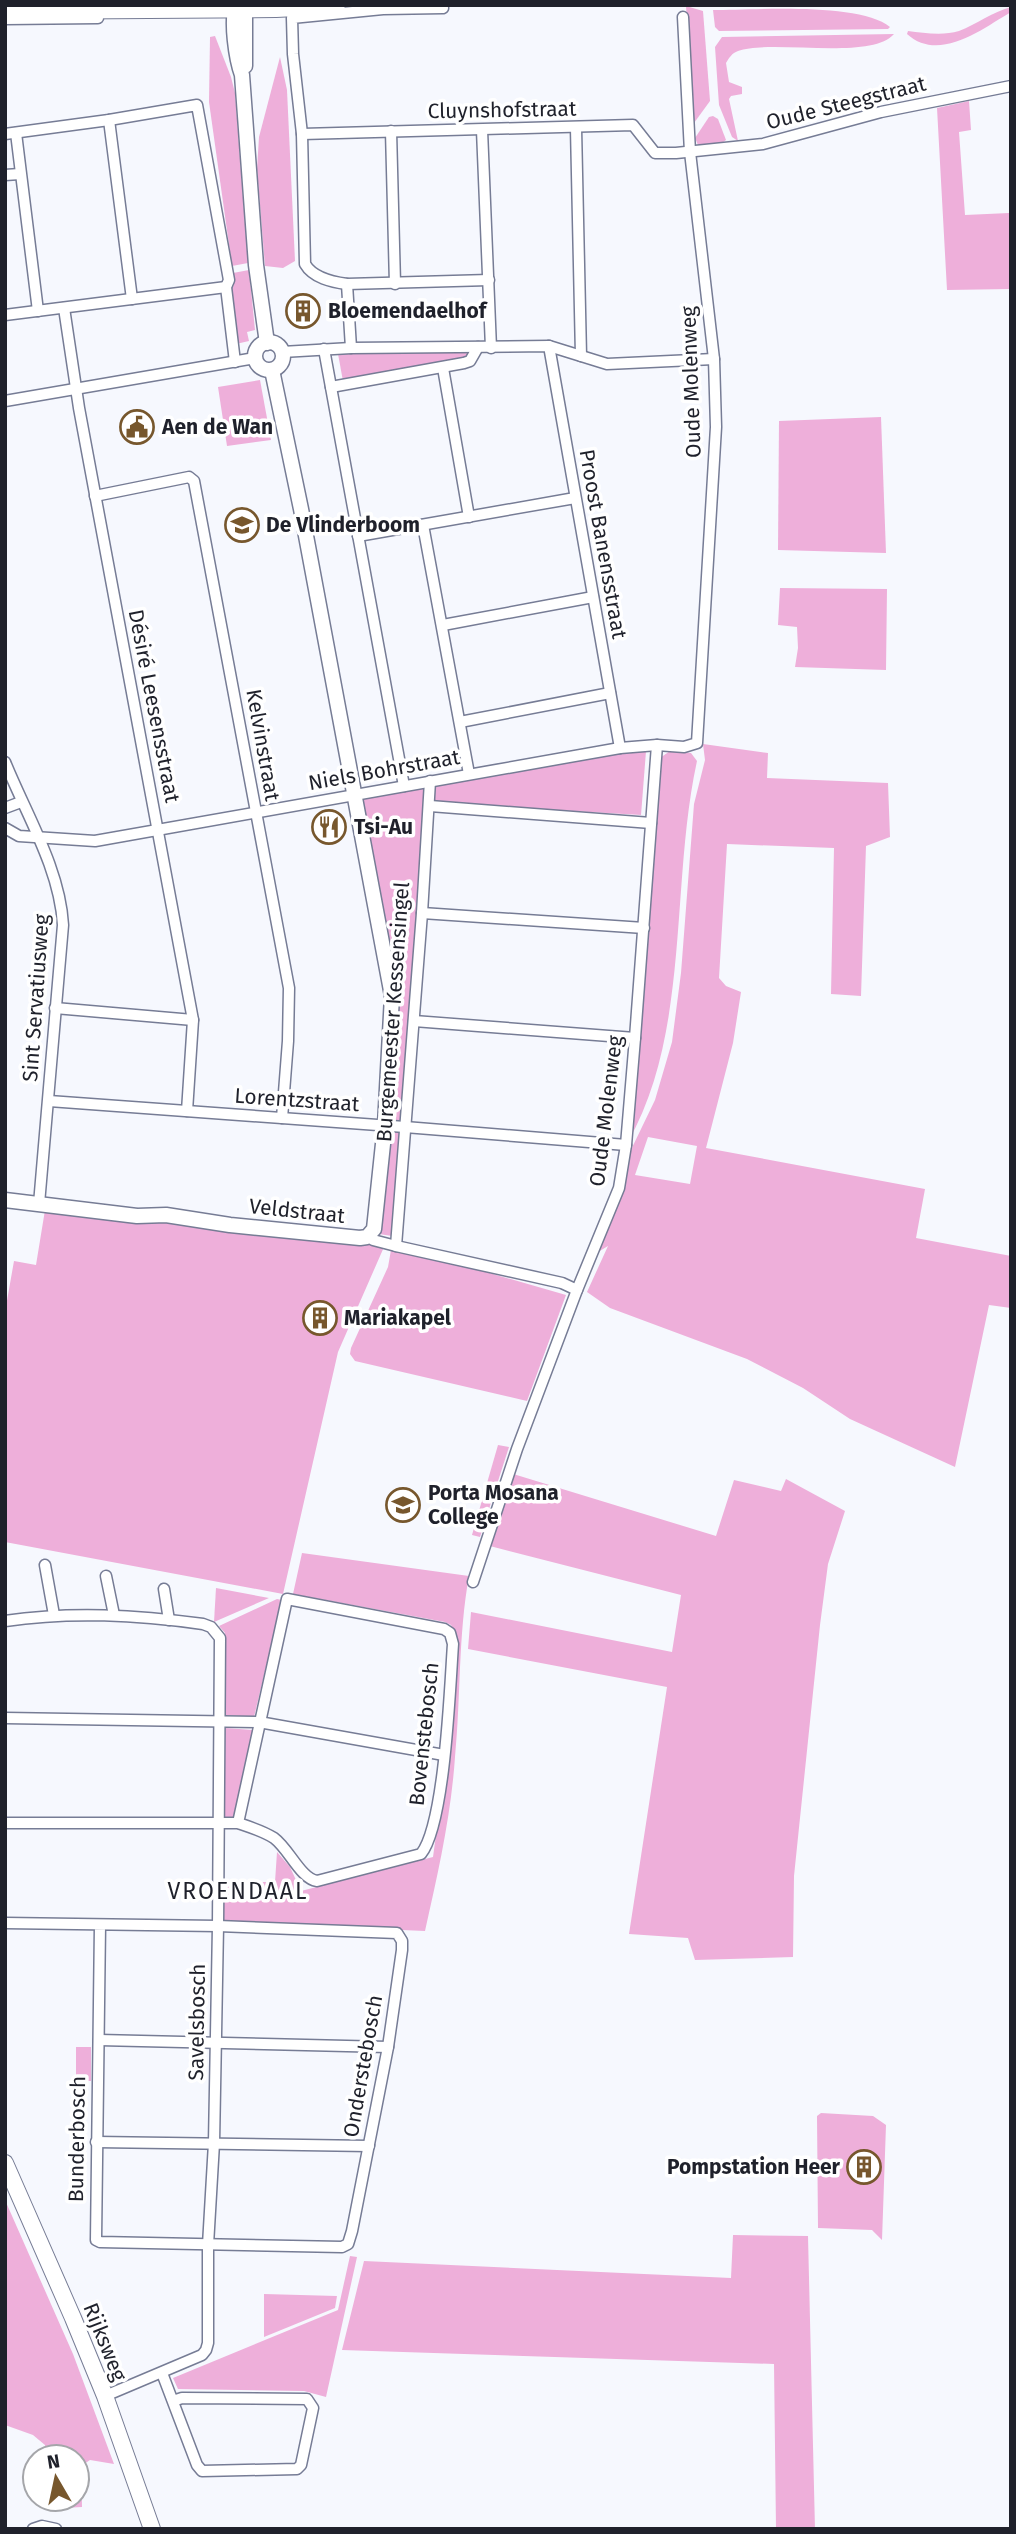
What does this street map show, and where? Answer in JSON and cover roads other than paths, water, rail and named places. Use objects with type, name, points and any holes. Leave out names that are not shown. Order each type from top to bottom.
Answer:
[{"type":"main road","points":[[5,10],[59,6],[97,9],[240,7],[316,11],[337,5]]},
{"type":"main road","name":"Rijksweg","points":[[6,2169],[74,2318],[152,2529]]},
{"type":"street","points":[[443,5],[443,8],[316,11],[292,18],[302,134],[305,264],[308,270],[325,279],[347,284],[489,280]]},
{"type":"street","points":[[240,7],[238,64],[242,75],[256,265],[267,343]]},
{"type":"street","points":[[5,19],[98,18],[97,9]]},
{"type":"street","name":"Oude Molenweg","points":[[683,17],[690,152],[713,359],[716,427],[699,736],[695,745]]},
{"type":"street","name":"Oude Steegstraat","points":[[690,152],[763,144],[881,112],[1011,86]]},
{"type":"street","points":[[38,311],[20,174],[11,134],[197,105],[229,280],[226,287],[235,362]]},
{"type":"street","points":[[109,120],[132,299]]},
{"type":"street","name":"Cluynshofstraat","points":[[302,134],[633,125],[655,153],[690,152]]},
{"type":"street","points":[[576,128],[582,356]]},
{"type":"street","points":[[482,130],[491,348]]},
{"type":"street","points":[[391,131],[395,284]]},
{"type":"street","points":[[5,175],[20,174]]},
{"type":"street","points":[[347,284],[351,348]]},
{"type":"street","points":[[5,315],[226,287]]},
{"type":"street","name":"Désiré Leesensstraat","points":[[64,308],[95,496],[193,1020],[187,1111]]},
{"type":"street","points":[[267,343],[276,345],[282,352],[280,364],[272,370],[260,367],[255,358],[258,348],[267,343]]},
{"type":"street","points":[[282,352],[351,348],[549,346],[607,364],[713,359]]},
{"type":"street","name":"Proost Banensstraat","points":[[549,346],[620,748]]},
{"type":"street","points":[[331,387],[443,368],[470,360],[478,347]]},
{"type":"street","points":[[324,349],[404,786]]},
{"type":"street","points":[[5,401],[255,358]]},
{"type":"street","points":[[443,368],[470,517]]},
{"type":"street","name":"Burgemeester Kessensingel","points":[[272,370],[301,509],[392,996],[385,1125],[375,1226],[369,1236]]},
{"type":"street","name":"Kelvinstraat","points":[[95,496],[189,477],[194,481],[289,988],[282,1118]]},
{"type":"street","points":[[358,536],[575,498]]},
{"type":"street","points":[[423,525],[469,774]]},
{"type":"street","points":[[443,625],[593,597]]},
{"type":"street","points":[[460,722],[610,692]]},
{"type":"street","name":"Oude Molenweg","points":[[473,1582],[497,1504],[577,1290],[619,1188],[626,1145],[657,745]]},
{"type":"street","name":"Niels Bohrstraat","points":[[5,828],[19,836],[95,841],[620,748],[695,745]]},
{"type":"street","name":"Sint Servatiusweg","points":[[5,762],[37,838],[62,910],[63,925],[38,1204]]},
{"type":"street","name":"Burgemeester Kessensingel","points":[[396,1246],[430,781]]},
{"type":"street","points":[[5,808],[21,802]]},
{"type":"street","points":[[430,806],[651,823]]},
{"type":"street","points":[[422,913],[644,928]]},
{"type":"street","points":[[55,1008],[193,1020]]},
{"type":"street","points":[[414,1021],[635,1038]]},
{"type":"street","name":"Lorentzstraat","points":[[48,1101],[626,1145]]},
{"type":"street","name":"Veldstraat","points":[[5,1200],[137,1216],[166,1215],[230,1225],[360,1238],[369,1236],[373,1240],[396,1246],[562,1283],[577,1290]]},
{"type":"street","points":[[45,1565],[54,1615]]},
{"type":"street","points":[[106,1576],[114,1615]]},
{"type":"street","points":[[164,1590],[169,1620]]},
{"type":"street","name":"Bovenstebosch","points":[[287,1600],[444,1629],[450,1633],[453,1644],[444,1755],[432,1829],[428,1846],[421,1854],[317,1881],[310,1880],[275,1839],[238,1823],[287,1600]]},
{"type":"street","name":"Savelsbosch","points":[[5,1621],[54,1615],[114,1615],[203,1624],[211,1627],[219,1638],[216,2044],[206,2350],[202,2355],[105,2396]]},
{"type":"street","points":[[5,1718],[260,1722],[444,1755]]},
{"type":"street","points":[[5,1823],[238,1823]]},
{"type":"street","name":"Onderstebosch","points":[[5,1923],[218,1926],[397,1933],[402,1941],[402,1950],[388,2047],[349,2243],[342,2246],[208,2245]]},
{"type":"street","name":"Bunderbosch","points":[[100,1925],[94,2236],[100,2242],[208,2245]]},
{"type":"street","points":[[99,2040],[388,2047]]},
{"type":"street","points":[[96,2142],[369,2146]]},
{"type":"street","points":[[162,2373],[197,2465],[202,2471],[297,2469],[302,2465],[313,2408],[307,2399],[182,2398],[173,2401]]},
{"type":"street","points":[[38,2528],[56,2529]]},
{"type":"place","name":"Bloemendaelhof","points":[[303,311]]},
{"type":"place","name":"Aen de Wan","points":[[137,427]]},
{"type":"place","name":"De Vlinderboom","points":[[242,525]]},
{"type":"place","name":"Tsi-Au","points":[[329,827]]},
{"type":"place","name":"Mariakapel","points":[[320,1318]]},
{"type":"place","name":"Porta Mosana College","points":[[403,1505]]},
{"type":"place","name":"Pompstation Heer","points":[[864,2167]]},
{"type":"district","name":"VROENDAAL","points":[[238,1891]]}]
